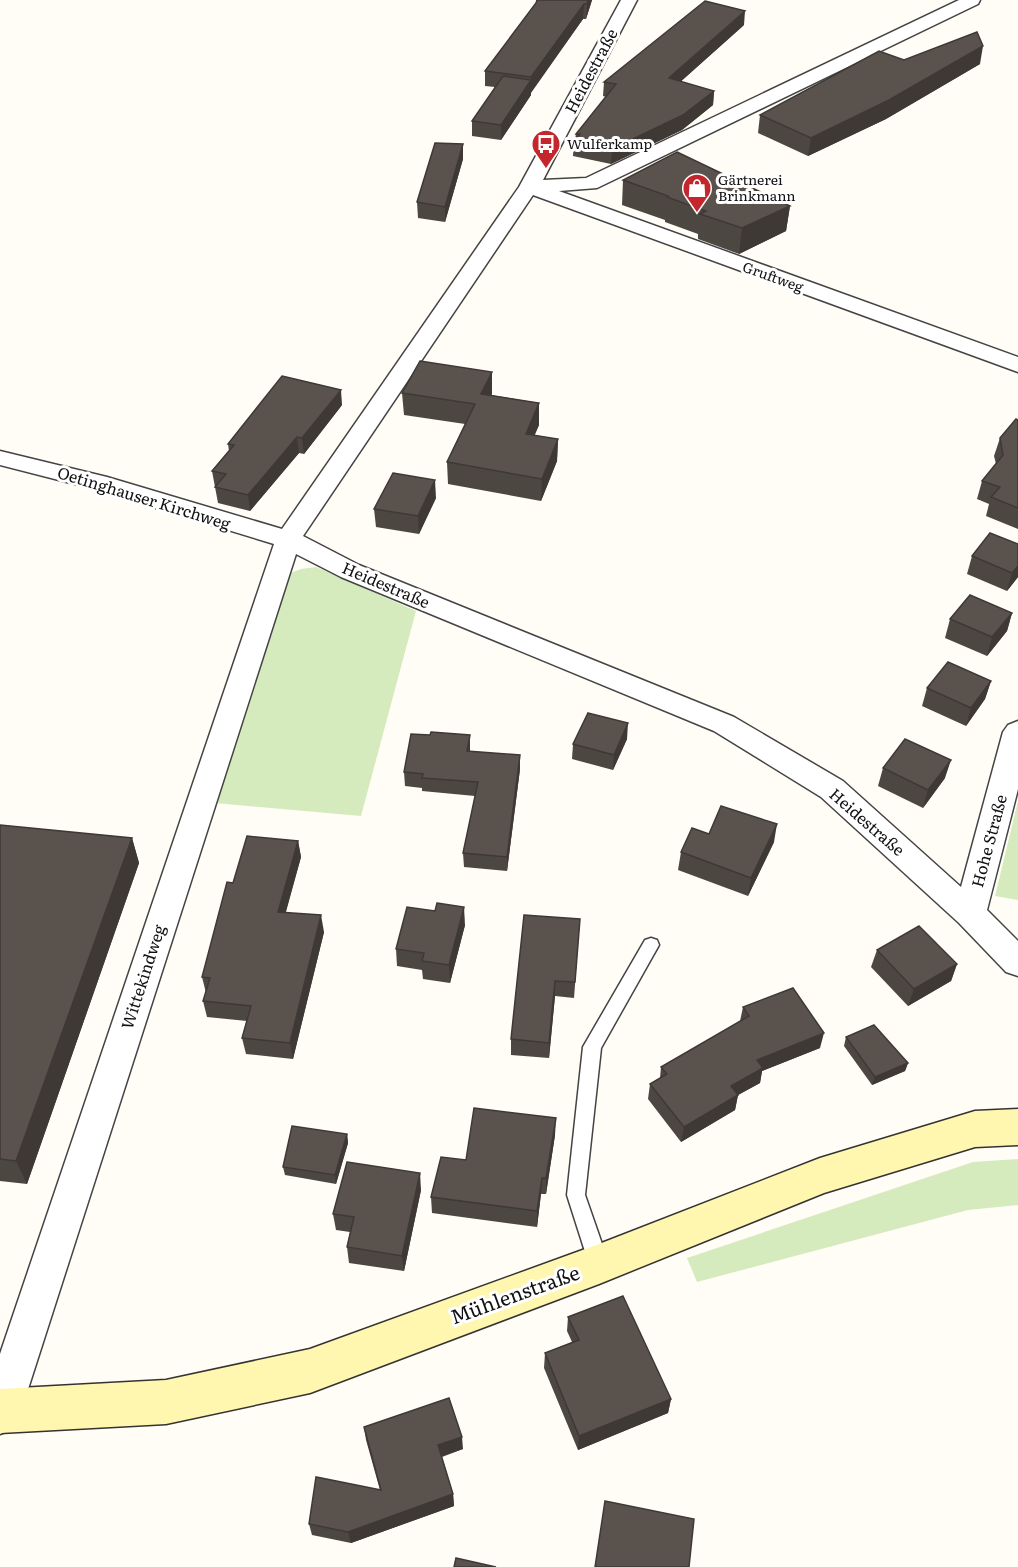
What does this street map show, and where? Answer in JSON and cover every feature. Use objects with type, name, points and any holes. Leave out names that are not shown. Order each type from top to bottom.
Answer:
[{"type":"street","name":"Heidestraße","points":[[629,0],[529,187],[288,539],[350,571],[724,724],[832,789],[970,914],[1018,962]]},
{"type":"street","points":[[529,187],[590,184],[972,0]]},
{"type":"street","name":"Gruftweg","points":[[529,187],[1018,365]]},
{"type":"street","name":"Oetinghauser Kirchweg","points":[[0,458],[98,482],[255,531],[288,539]]},
{"type":"street","name":"Wittekindweg","points":[[2,1396],[288,539]]},
{"type":"street","name":"Hohe Straße","points":[[970,914],[1018,732]]},
{"type":"street","name":"Mühlenstraße","points":[[2,1396],[166,1402],[310,1371],[599,1264],[820,1176],[975,1129],[1018,1127]]},
{"type":"lane","points":[[599,1264],[576,1195],[592,1047],[651,945]]},
{"type":"green space","points":[[316,567],[416,611],[361,816],[215,803],[288,574]]},
{"type":"green space","points":[[1018,801],[1018,900],[995,896]]},
{"type":"green space","points":[[1018,1159],[1018,1205],[968,1210],[697,1282],[687,1258],[973,1162]]},
{"type":"building","points":[[537,0],[588,0],[531,77],[485,71],[536,3]]},
{"type":"building","points":[[705,1],[745,11],[669,78],[714,91],[683,115],[612,149],[574,141],[580,134],[576,134],[616,84],[604,82]]},
{"type":"building","points":[[977,32],[983,46],[889,100],[811,138],[760,115],[879,51],[904,60]]},
{"type":"building","points":[[503,76],[531,80],[501,125],[472,121]]},
{"type":"building","points":[[435,143],[463,144],[445,207],[417,202]]},
{"type":"building","points":[[677,152],[790,206],[742,228],[700,214],[706,211],[623,180]]},
{"type":"building","points":[[420,361],[492,372],[481,394],[539,403],[526,434],[558,439],[542,479],[447,462],[475,404],[402,393]]},
{"type":"building","points":[[282,376],[341,390],[302,438],[297,437],[248,495],[215,487],[226,474],[212,471],[234,445],[228,444]]},
{"type":"building","points":[[1016,419],[1018,420],[1018,508],[991,497],[1000,487],[982,481],[1003,455],[1000,438]]},
{"type":"building","points":[[393,473],[435,480],[418,516],[374,509]]},
{"type":"building","points":[[990,533],[1018,544],[1018,566],[1012,573],[972,556]]},
{"type":"building","points":[[970,595],[1012,613],[992,637],[950,619]]},
{"type":"building","points":[[948,662],[991,681],[971,708],[927,688]]},
{"type":"building","points":[[588,713],[628,723],[614,755],[573,744]]},
{"type":"building","points":[[431,732],[470,735],[467,751],[520,755],[507,857],[463,853],[478,782],[422,778],[423,774],[404,772],[411,734],[430,735]]},
{"type":"building","points":[[905,739],[951,760],[928,790],[883,768]]},
{"type":"building","points":[[721,806],[777,824],[751,878],[681,852],[692,828],[709,834]]},
{"type":"building","points":[[0,825],[132,838],[16,1161],[0,1159]]},
{"type":"building","points":[[247,836],[298,841],[278,912],[321,915],[290,1043],[242,1038],[251,1006],[203,1001],[210,978],[202,977],[227,882],[233,883]]},
{"type":"building","points":[[437,903],[464,907],[449,965],[422,961],[424,953],[396,949],[407,907],[435,911]]},
{"type":"building","points":[[524,915],[580,919],[575,982],[555,981],[549,1043],[511,1039]]},
{"type":"building","points":[[919,926],[957,964],[914,989],[877,950]]},
{"type":"building","points":[[793,988],[824,1033],[757,1060],[763,1068],[731,1086],[738,1095],[684,1127],[650,1084],[667,1074],[661,1067],[749,1016],[743,1007]]},
{"type":"building","points":[[874,1025],[908,1063],[875,1077],[846,1037]]},
{"type":"building","points":[[474,1108],[556,1118],[546,1178],[542,1178],[537,1211],[431,1197],[441,1157],[466,1160]]},
{"type":"building","points":[[292,1126],[347,1134],[335,1175],[283,1167]]},
{"type":"building","points":[[347,1162],[420,1173],[402,1256],[347,1247],[354,1217],[333,1214]]},
{"type":"building","points":[[623,1296],[671,1399],[579,1436],[545,1353],[579,1340],[568,1317]]},
{"type":"building","points":[[449,1398],[462,1437],[438,1445],[453,1494],[348,1532],[309,1524],[316,1477],[381,1490],[364,1427]]},
{"type":"building","points":[[605,1501],[694,1519],[689,1567],[595,1567]]},
{"type":"building","points":[[456,1558],[496,1567],[454,1567]]},
{"type":"place","name":"Wulferkamp","points":[[546,170]]},
{"type":"place","name":"Gärtnerei Brinkmann","points":[[697,214]]}]
